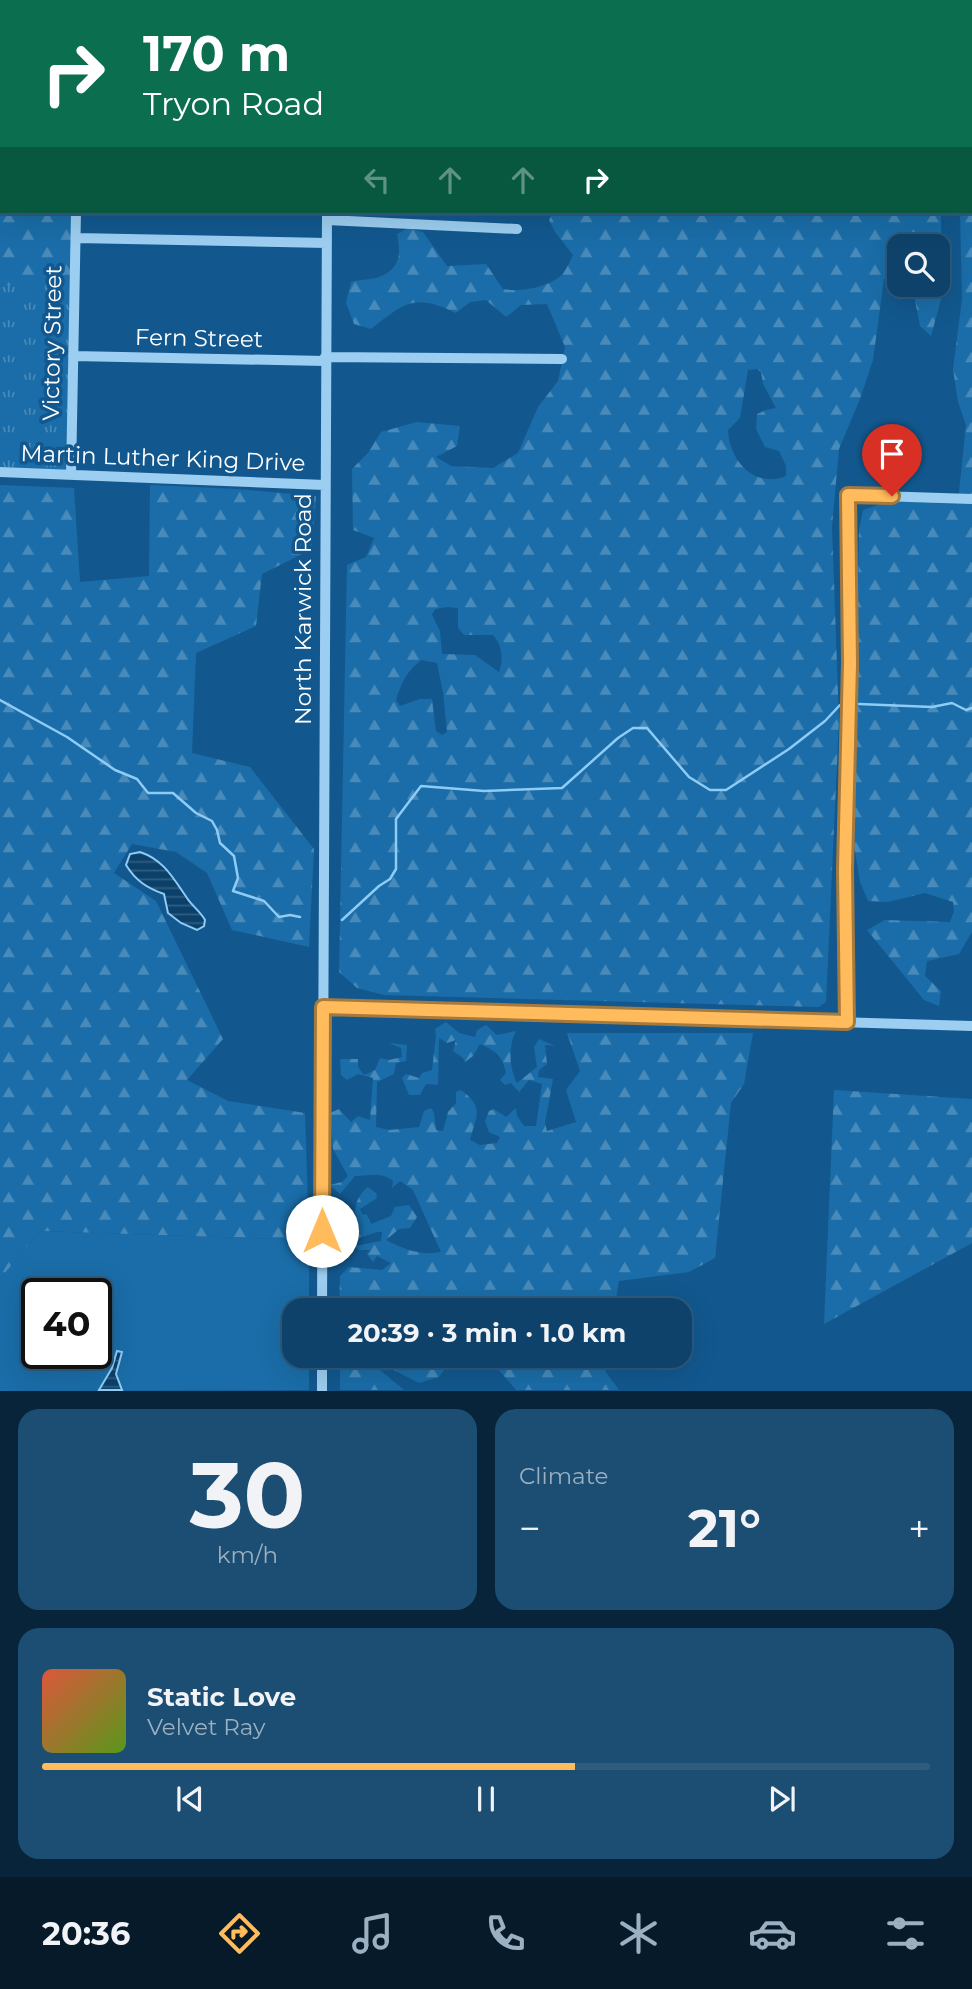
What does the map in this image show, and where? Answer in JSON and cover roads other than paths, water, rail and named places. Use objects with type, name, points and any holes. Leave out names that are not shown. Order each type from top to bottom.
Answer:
[{"type":"street","name":"Victory Street","points":[[71,475],[76,214]]},
{"type":"street","points":[[327,216],[517,229]]},
{"type":"street","name":"North Karwick Road","points":[[322,1298],[327,216]]},
{"type":"street","points":[[76,238],[327,243]]},
{"type":"street","name":"Fern Street","points":[[73,356],[562,359]]},
{"type":"street","name":"Martin Luther King Drive","points":[[0,472],[325,485]]},
{"type":"street","points":[[847,1022],[845,869],[850,663],[848,495],[972,499]]},
{"type":"street","points":[[323,1007],[972,1026]]},
{"type":"street","points":[[322,1368],[322,1391]]},
{"type":"waterway","points":[[0,700],[67,737],[115,770],[137,779],[148,793],[173,793],[196,813],[212,821],[220,843],[234,856],[238,878],[233,891],[264,901],[279,917],[300,917]]},
{"type":"waterway","points":[[859,704],[932,707],[952,703],[966,710],[972,708]]},
{"type":"waterway","points":[[342,920],[390,879],[396,869],[396,819],[421,786],[484,791],[562,788],[618,738],[633,728],[647,728],[689,777],[710,790],[726,790],[789,749],[825,721],[840,705]]}]
